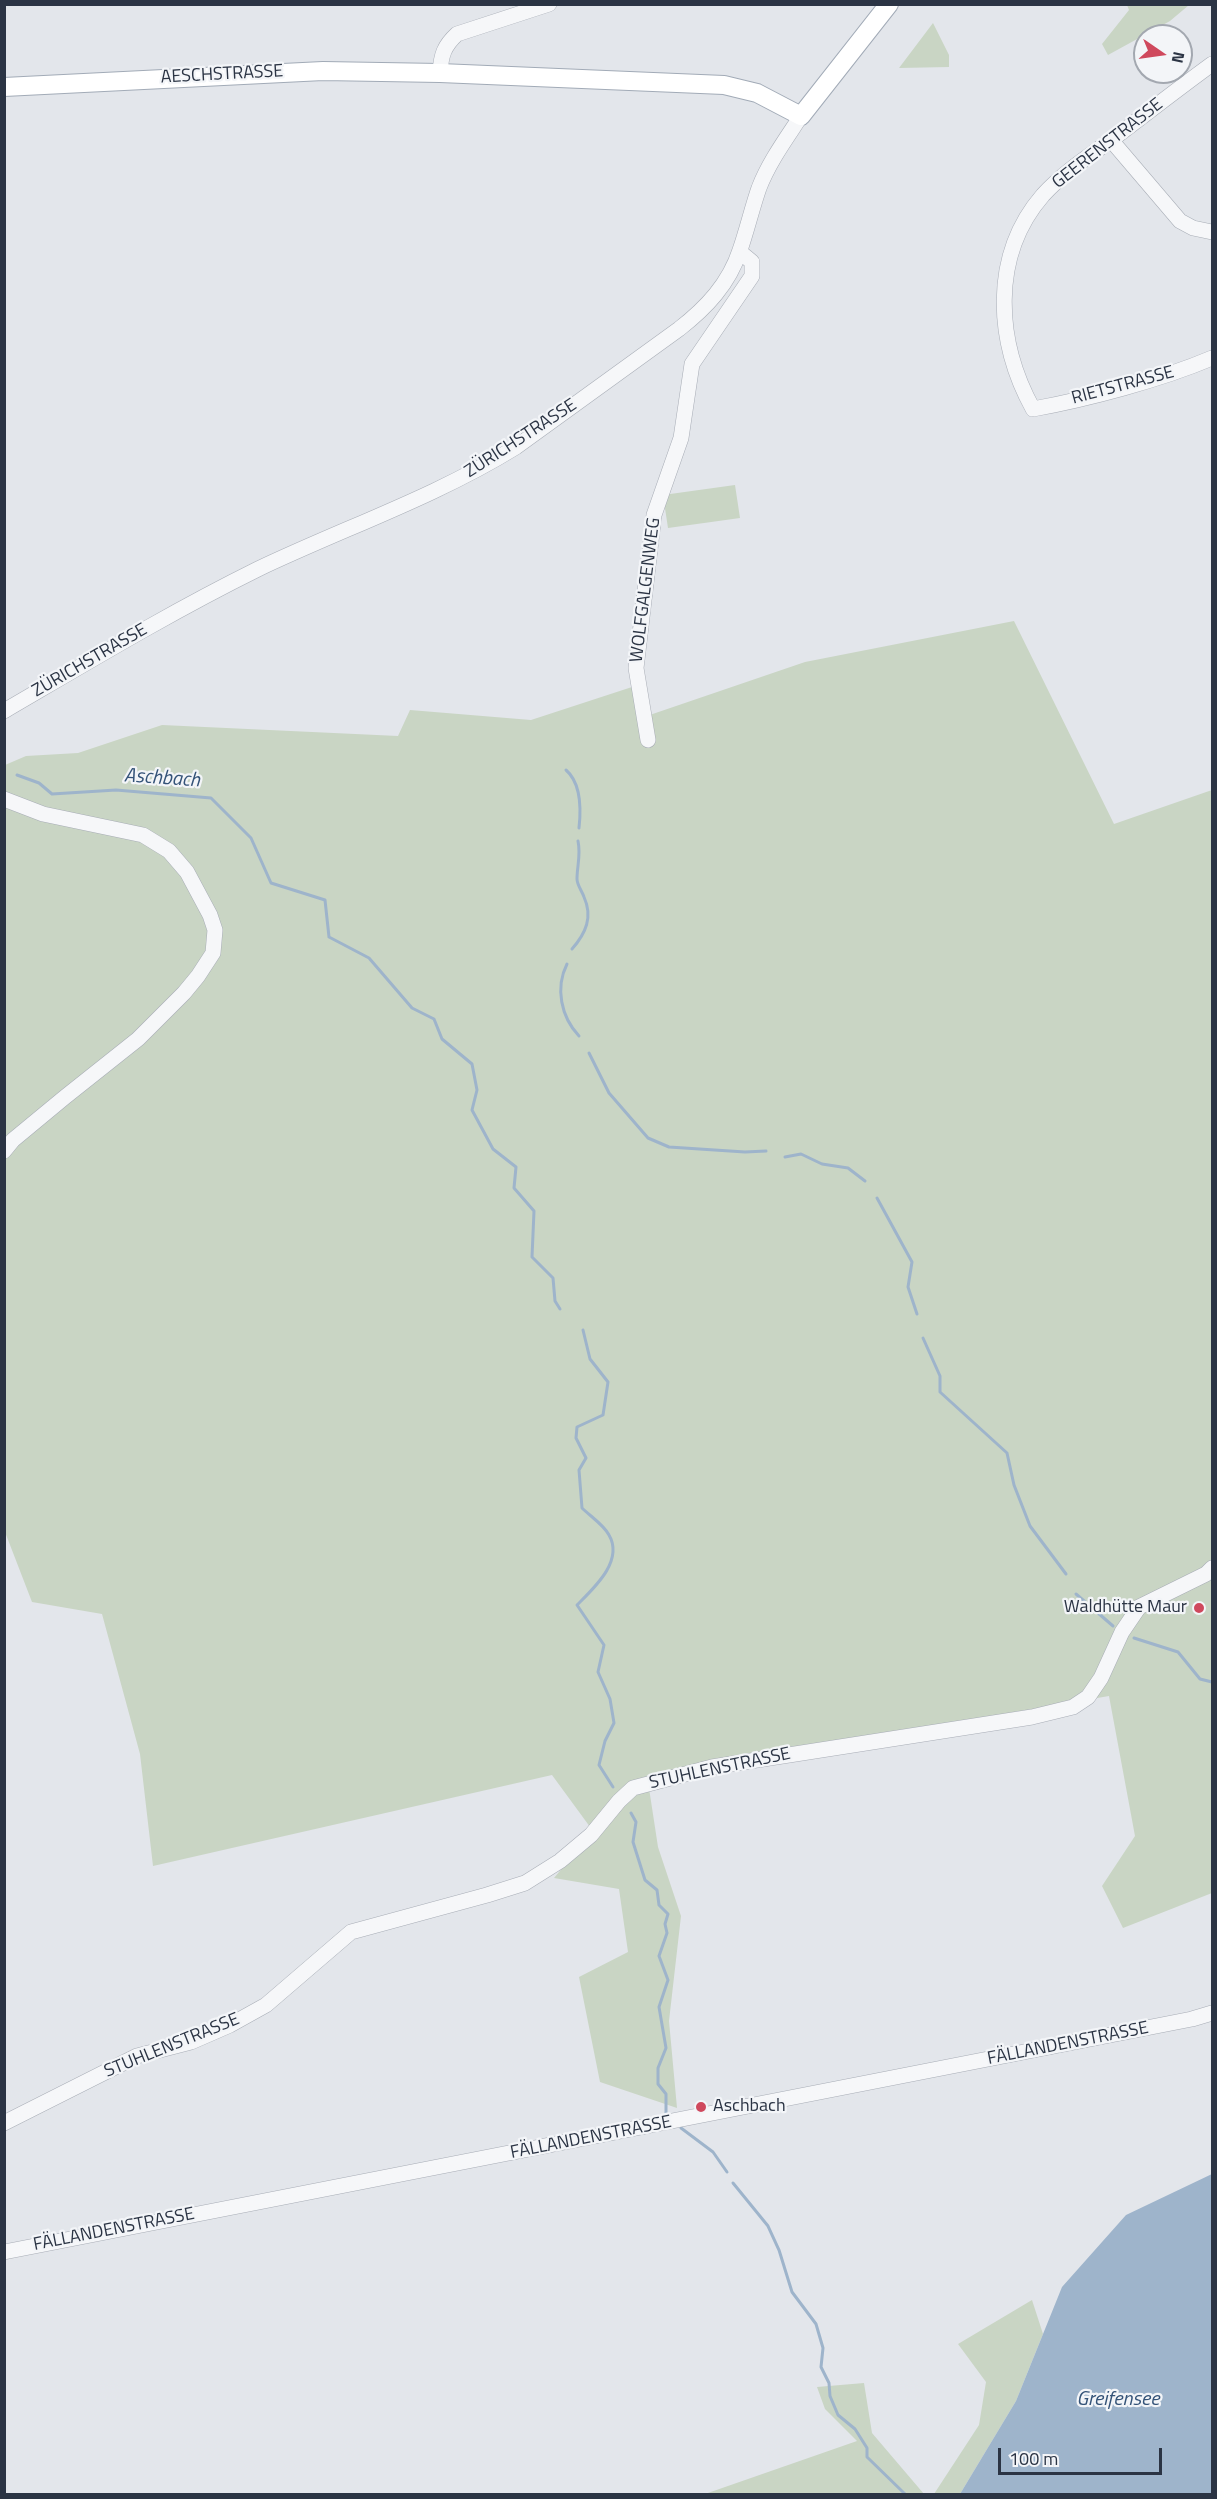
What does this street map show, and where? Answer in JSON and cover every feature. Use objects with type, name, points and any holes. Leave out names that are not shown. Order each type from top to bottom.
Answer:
[{"type":"main road","name":"ZÜRICHSTRASSE","points":[[801,116],[889,4]]},
{"type":"main road","name":"AESCHSTRASSE","points":[[4,87],[265,72],[440,73],[724,85],[757,93],[801,116]]},
{"type":"street","points":[[440,73],[441,58],[446,45],[457,34],[549,4]]},
{"type":"street","name":"GEERENSTRASSE","points":[[1033,409],[1024,394],[1014,362],[1004,321],[1003,300],[1010,258],[1027,218],[1042,197],[1062,177],[1212,64]]},
{"type":"street","name":"ZÜRICHSTRASSE","points":[[4,711],[135,634],[259,569],[433,493],[508,452],[703,311],[723,286],[740,252],[760,187],[782,144],[801,116]]},
{"type":"street","points":[[1111,140],[1170,213],[1180,222],[1193,228],[1212,232]]},
{"type":"street","name":"WOLFGALGENWEG","points":[[648,740],[636,668],[654,515],[681,438],[692,364],[752,276],[752,262],[740,252]]},
{"type":"street","name":"RIETSTRASSE","points":[[1033,409],[1193,367],[1212,358]]},
{"type":"street","points":[[4,799],[43,813],[143,835],[169,851],[187,872],[210,915],[215,930],[213,952],[184,993],[138,1039],[13,1140],[4,1151]]},
{"type":"street","name":"STUHLENSTRASSE","points":[[4,2123],[138,2056],[191,2042],[230,2025],[266,2005],[351,1932],[525,1883],[560,1861],[591,1835],[633,1788],[712,1767],[1032,1717],[1072,1707],[1089,1697],[1101,1678],[1122,1632],[1139,1607],[1206,1574],[1212,1568]]},
{"type":"street","name":"FÄLLANDENSTRASSE","points":[[4,2252],[744,2108],[1212,2013]]},
{"type":"green space","points":[[1127,5],[1189,5],[1165,24],[1133,24],[1133,41],[1108,55],[1102,44],[1129,10]]},
{"type":"green space","points":[[933,23],[949,55],[949,67],[899,68]]},
{"type":"green space","points":[[735,485],[740,518],[668,528],[663,495]]},
{"type":"green space","points":[[1014,621],[1114,824],[1212,790],[1212,1893],[1123,1928],[1102,1886],[1135,1836],[1109,1696],[647,1775],[658,1847],[681,1916],[669,2021],[677,2108],[600,2082],[579,1977],[628,1952],[619,1889],[554,1878],[593,1831],[552,1775],[153,1866],[140,1754],[102,1614],[32,1602],[5,1532],[5,765],[26,756],[78,753],[162,725],[398,736],[410,710],[531,720],[632,687],[638,719],[805,662]]},
{"type":"green space","points":[[1032,2300],[1043,2334],[1016,2401],[960,2494],[934,2494],[979,2425],[986,2382],[958,2344]]},
{"type":"green space","points":[[864,2383],[872,2433],[924,2494],[705,2494],[857,2441],[825,2409],[817,2387]]},
{"type":"water","name":"Greifensee","points":[[1212,2174],[1212,2494],[960,2494],[1016,2401],[1062,2287],[1126,2215]]},
{"type":"waterway","points":[[566,770],[571,775],[577,789],[580,805],[579,828]]},
{"type":"waterway","name":"Aschbach","points":[[17,775],[39,783],[52,794],[116,790],[211,798],[251,838],[271,883],[325,900],[329,937],[369,958],[412,1008],[434,1019],[442,1039],[472,1064],[477,1090],[472,1110],[493,1149],[516,1167],[514,1188],[534,1211],[532,1257],[553,1278],[555,1301],[560,1309]]},
{"type":"waterway","points":[[572,949],[581,937],[588,918],[587,904],[577,881],[578,841]]},
{"type":"waterway","points":[[567,964],[561,983],[562,1002],[568,1020],[579,1036]]},
{"type":"waterway","points":[[589,1053],[609,1093],[648,1138],[669,1147],[745,1152],[766,1151]]},
{"type":"waterway","points":[[785,1157],[801,1154],[822,1164],[848,1168],[865,1181]]},
{"type":"waterway","points":[[877,1198],[912,1262],[908,1287],[917,1314]]},
{"type":"waterway","name":"Aschbach","points":[[583,1330],[590,1359],[608,1382],[603,1415],[577,1427],[576,1438],[586,1458],[579,1470],[582,1508],[607,1531],[613,1545],[613,1555],[599,1582],[577,1605],[604,1645],[598,1672],[610,1699],[614,1723],[605,1741],[599,1765],[613,1787]]},
{"type":"waterway","points":[[923,1338],[940,1376],[940,1392],[1007,1453],[1014,1485],[1030,1526],[1066,1574]]},
{"type":"waterway","points":[[1076,1594],[1113,1626]]},
{"type":"waterway","points":[[1134,1638],[1178,1652],[1200,1679],[1212,1682]]},
{"type":"waterway","name":"Aschbach","points":[[631,1813],[636,1822],[633,1842],[645,1880],[657,1890],[659,1905],[668,1914],[665,1924],[667,1933],[659,1956],[668,1980],[659,2007],[666,2048],[658,2068],[658,2084],[666,2094],[666,2115]]},
{"type":"waterway","name":"Aschbach","points":[[681,2128],[713,2152],[727,2172]]},
{"type":"waterway","name":"Aschbach","points":[[733,2183],[768,2226],[779,2250],[792,2292],[816,2324],[823,2348],[821,2367],[829,2383],[830,2396],[838,2415],[855,2429],[867,2448],[867,2457],[905,2494]]},
{"type":"place","name":"Waldhütte Maur","points":[[1199,1608]]},
{"type":"place","name":"Aschbach","points":[[701,2107]]}]
